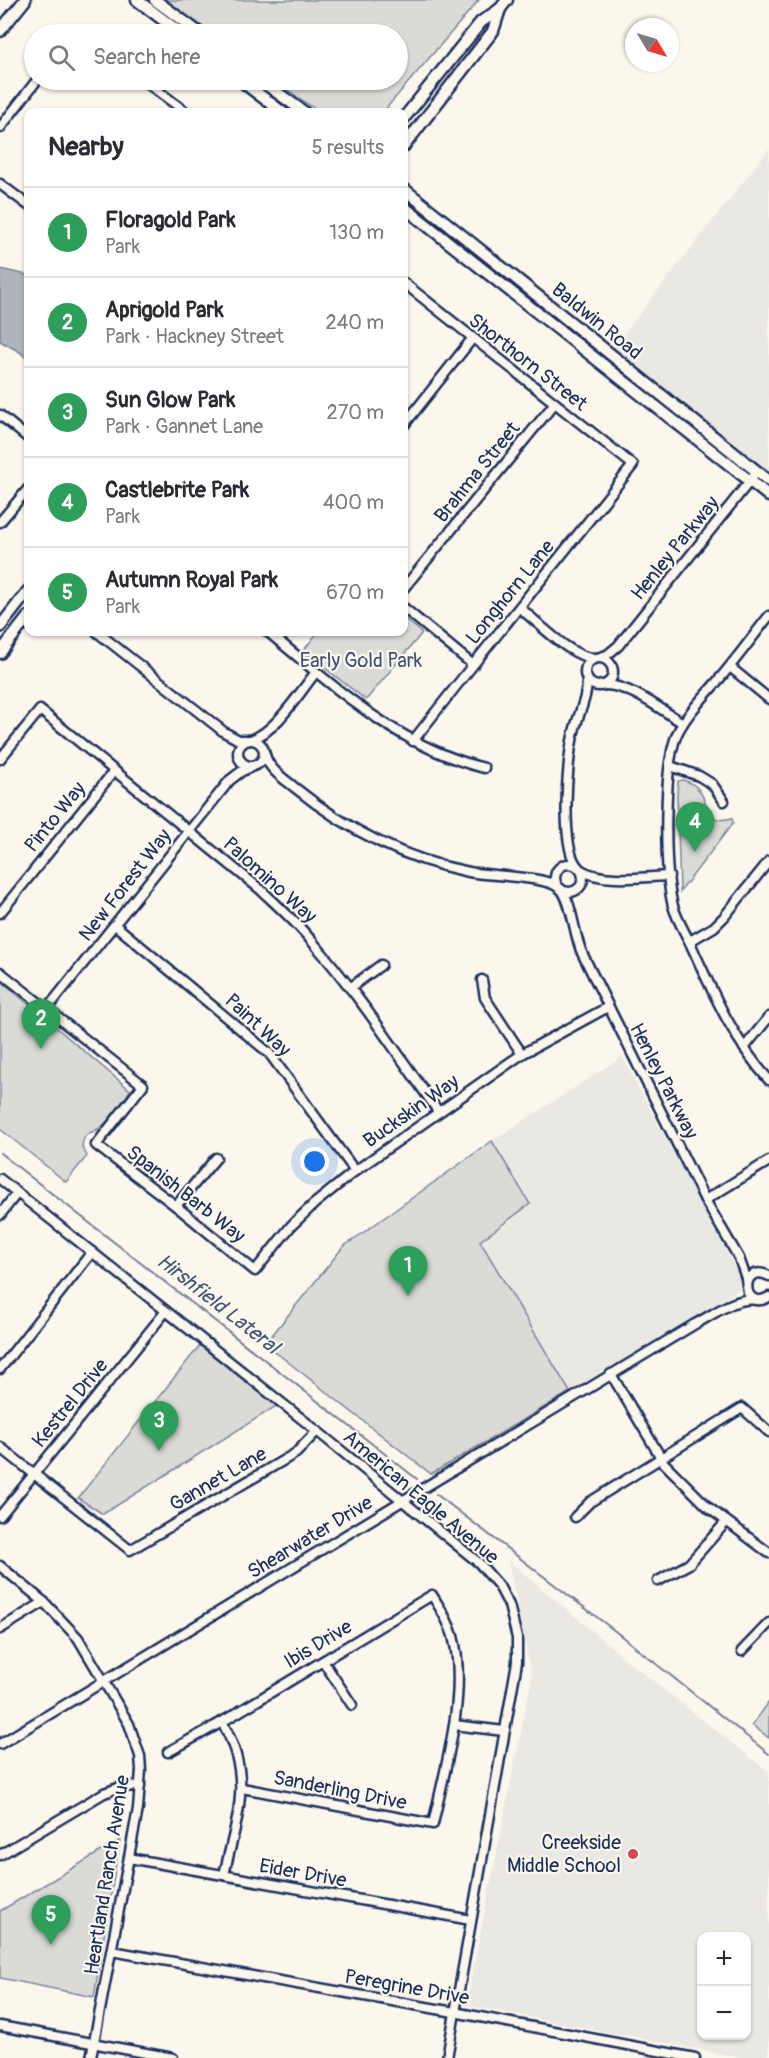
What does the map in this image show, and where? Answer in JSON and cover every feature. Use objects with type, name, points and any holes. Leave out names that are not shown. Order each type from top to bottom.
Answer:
[{"type":"main road","points":[[0,31],[25,0]]},
{"type":"main road","points":[[137,0],[169,24]]},
{"type":"main road","points":[[155,0],[187,24]]},
{"type":"main road","points":[[408,113],[481,22],[503,5]]},
{"type":"main road","points":[[408,141],[493,31],[503,5]]},
{"type":"main road","points":[[253,90],[277,108]]},
{"type":"main road","points":[[274,90],[298,108]]},
{"type":"main road","name":"Baldwin Road","points":[[408,192],[769,481]]},
{"type":"main road","name":"Baldwin Road","points":[[408,210],[769,496]]},
{"type":"main road","points":[[638,393],[658,402],[686,423],[691,425],[695,422]]},
{"type":"main road","points":[[0,627],[24,596]]},
{"type":"main road","points":[[0,653],[24,622]]},
{"type":"street","points":[[0,128],[30,90]]},
{"type":"street","points":[[156,90],[181,108]]},
{"type":"street","points":[[0,184],[24,202]]},
{"type":"street","name":"Shorthorn Street","points":[[408,287],[633,465]]},
{"type":"street","points":[[408,420],[472,339]]},
{"type":"street","name":"Brahma Street","points":[[408,583],[554,404]]},
{"type":"street","points":[[0,415],[24,435]]},
{"type":"street","name":"Longhorn Lane","points":[[413,741],[472,664],[520,608],[633,465]]},
{"type":"street","name":"Henley Parkway","points":[[597,658],[607,655],[618,646],[758,472]]},
{"type":"street","points":[[0,522],[24,494]]},
{"type":"street","points":[[520,608],[572,651],[583,664],[586,676],[592,684],[628,690],[683,723]]},
{"type":"street","points":[[408,611],[472,664]]},
{"type":"street","points":[[769,616],[683,723],[676,737],[667,786],[669,876],[673,907],[712,989],[744,1048],[769,1080]]},
{"type":"street","points":[[102,636],[224,732],[239,740],[260,742],[267,760],[277,774]]},
{"type":"street","points":[[273,636],[371,715],[413,741],[457,761],[484,768]]},
{"type":"street","name":"Henley Parkway","points":[[613,670],[613,660],[618,646]]},
{"type":"street","points":[[572,651],[587,658],[609,662],[615,676],[628,690]]},
{"type":"street","points":[[534,879],[551,876],[566,859],[568,759],[584,700],[587,666],[597,658]]},
{"type":"street","points":[[730,667],[769,699]]},
{"type":"street","points":[[584,700],[609,681],[613,670]]},
{"type":"street","points":[[238,756],[241,744],[260,736],[274,725],[316,672]]},
{"type":"street","name":"Palomino Way","points":[[0,759],[40,710],[275,903],[310,939],[350,988],[438,1111]]},
{"type":"street","points":[[254,766],[262,761],[274,725]]},
{"type":"street","points":[[224,732],[235,745],[238,756],[246,765],[263,767],[277,774],[327,813],[359,833],[422,860],[459,870],[534,879],[572,892],[603,878]]},
{"type":"street","name":"New Forest Way","points":[[46,1009],[115,926],[230,780],[237,765],[238,756]]},
{"type":"street","name":"New Forest Way","points":[[230,780],[254,766]]},
{"type":"street","points":[[670,766],[699,776],[712,784],[724,801]]},
{"type":"street","name":"Pinto Way","points":[[0,913],[114,771]]},
{"type":"street","points":[[568,846],[572,860],[583,878],[573,897],[570,914]]},
{"type":"street","points":[[690,941],[714,927],[724,917],[769,861]]},
{"type":"street","points":[[560,888],[555,879],[558,870],[570,865],[603,878],[669,876]]},
{"type":"street","name":"Henley Parkway","points":[[560,888],[565,895],[578,945],[705,1200],[739,1258],[748,1293],[757,1300]]},
{"type":"street","name":"Paint Way","points":[[115,926],[255,1039],[269,1053],[355,1171]]},
{"type":"street","points":[[350,988],[381,965]]},
{"type":"street","points":[[0,972],[46,1009]]},
{"type":"street","points":[[482,980],[485,998],[522,1054]]},
{"type":"street","name":"Buckskin Way","points":[[255,1271],[291,1226],[355,1171],[522,1054],[608,1007]]},
{"type":"street","name":"Spanish Barb Way","points":[[46,1009],[143,1085],[96,1145],[176,1206],[255,1271]]},
{"type":"street","points":[[744,1048],[769,1017]]},
{"type":"street","points":[[176,1206],[216,1158]]},
{"type":"street","points":[[705,1200],[769,1161]]},
{"type":"street","name":"American Eagle Avenue","points":[[0,1179],[403,1500],[486,1570],[499,1586],[509,1605],[518,1650],[447,2058]]},
{"type":"street","points":[[0,1215],[17,1193]]},
{"type":"street","points":[[0,1369],[92,1252]]},
{"type":"street","name":"Henley Parkway","points":[[739,1258],[752,1270],[765,1274]]},
{"type":"street","name":"Shearwater Drive","points":[[731,1305],[747,1286],[752,1276],[765,1274]]},
{"type":"street","name":"Shearwater Drive","points":[[0,1744],[611,1374],[731,1305],[748,1299],[757,1300],[769,1297]]},
{"type":"street","points":[[757,1300],[769,1304]]},
{"type":"street","name":"Kestrel Drive","points":[[0,1516],[166,1311]]},
{"type":"street","points":[[611,1374],[660,1456],[659,1458],[726,1522],[769,1554]]},
{"type":"street","points":[[575,1517],[590,1502],[742,1408],[769,1432]]},
{"type":"street","name":"Gannet Lane","points":[[34,1474],[130,1550],[296,1453],[317,1431]]},
{"type":"street","points":[[0,1447],[34,1474]]},
{"type":"street","points":[[658,1581],[689,1564],[726,1522]]},
{"type":"street","name":"Heartland Ranch Avenue","points":[[0,1566],[44,1602],[78,1638],[129,1724],[136,1741],[141,1770],[138,1809],[91,2058]]},
{"type":"street","name":"Ibis Drive","points":[[168,1752],[222,1722],[432,1595],[447,1619],[456,1647],[454,1725]]},
{"type":"street","points":[[0,1629],[44,1602]]},
{"type":"street","points":[[742,1651],[769,1623]]},
{"type":"street","points":[[323,1661],[352,1705]]},
{"type":"street","points":[[222,1722],[237,1755],[242,1788],[224,1875]]},
{"type":"street","points":[[454,1725],[504,1731]]},
{"type":"street","name":"Sanderling Drive","points":[[242,1788],[433,1824],[454,1725]]},
{"type":"street","points":[[0,1855],[104,1793],[121,1787],[140,1786]]},
{"type":"street","name":"Eider Drive","points":[[129,1858],[471,1920]]},
{"type":"street","name":"Peregrine Drive","points":[[112,1951],[695,2058]]},
{"type":"street","points":[[0,2026],[172,2058]]},
{"type":"shaded area","points":[[769,149],[769,484],[605,358]]},
{"type":"shaded area","points":[[0,269],[24,274],[24,356],[0,341]]},
{"type":"shaded area","points":[[622,1057],[742,1281],[740,1288],[733,1294],[570,1392],[479,1241],[530,1204],[492,1141]]},
{"type":"shaded area","name":"Creekside Middle School","points":[[508,1560],[629,1662],[769,1772],[769,2058],[743,2058],[466,2005],[532,1677]]},
{"type":"green space","points":[[164,0],[479,0],[408,83],[408,24],[197,24]]},
{"type":"green space","points":[[288,90],[402,90],[386,108],[313,108]]},
{"type":"green space","name":"Early Gold Park","points":[[408,621],[422,633],[366,700],[303,651],[315,636],[408,636]]},
{"type":"green space","points":[[683,780],[700,791],[709,813],[714,818],[721,820],[732,818],[733,823],[680,892],[677,795],[678,781]]},
{"type":"green space","points":[[0,980],[130,1090],[103,1125],[86,1136],[82,1147],[87,1156],[66,1182],[0,1129]]},
{"type":"green space","points":[[492,1141],[530,1204],[480,1241],[570,1392],[431,1474],[265,1344],[343,1247]]},
{"type":"green space","points":[[201,1344],[278,1405],[103,1514],[78,1498]]},
{"type":"green space","points":[[769,1702],[769,1738],[752,1725]]},
{"type":"green space","points":[[120,1840],[94,1997],[0,1978],[0,1911]]},
{"type":"waterway","name":"Hirshfield Lateral","points":[[0,1153],[417,1479]]},
{"type":"waterway","points":[[436,1494],[615,1631],[769,1754]]},
{"type":"place","name":"Castlebrite Park","points":[[695,852]]},
{"type":"place","name":"Aprigold Park","points":[[41,1049]]},
{"type":"place","name":"Floragold Park","points":[[408,1296]]},
{"type":"place","name":"Sun Glow Park","points":[[159,1451]]},
{"type":"place","name":"Creekside Middle School","points":[[633,1854]]},
{"type":"place","name":"Autumn Royal Park","points":[[51,1945]]}]
